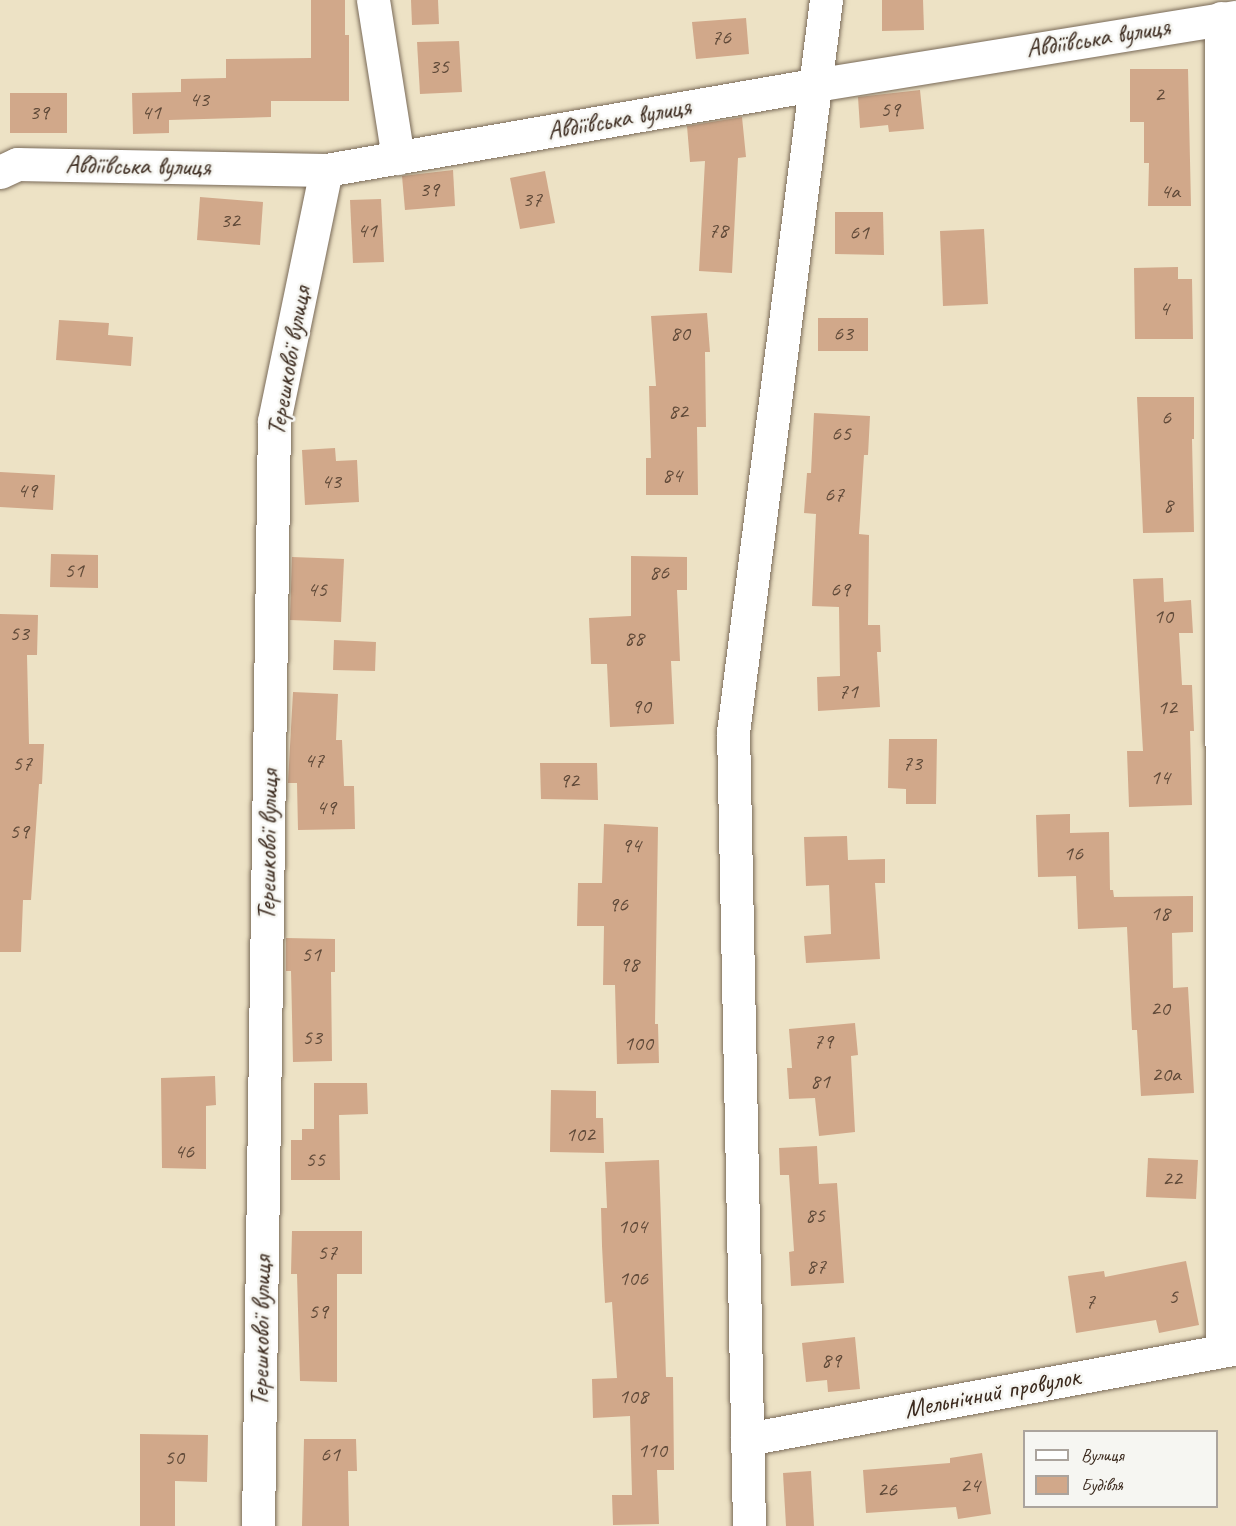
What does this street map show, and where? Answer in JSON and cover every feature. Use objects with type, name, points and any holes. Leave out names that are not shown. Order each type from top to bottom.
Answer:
[{"type":"street","points":[[373,0],[398,158]]},
{"type":"street","points":[[749,1526],[733,732],[826,0]]},
{"type":"street","points":[[1228,17],[1229,1349]]},
{"type":"street","name":"Авдіївська вулиця","points":[[0,172],[17,164],[326,170],[815,85],[1228,17]]},
{"type":"street","name":"Терешкової вулиця","points":[[258,1526],[274,421],[326,170]]},
{"type":"street","name":"Мельнiчний провулок","points":[[747,1439],[1229,1349]]},
{"type":"building","points":[[311,0],[345,0],[345,35],[349,35],[349,101],[271,101],[271,117],[169,120],[169,133],[133,134],[132,93],[181,92],[181,79],[226,78],[226,59],[311,58]]},
{"type":"building","points":[[411,0],[438,0],[439,24],[412,25]]},
{"type":"building","points":[[882,0],[923,0],[924,30],[882,31]]},
{"type":"building","points":[[746,18],[749,54],[696,59],[692,22]]},
{"type":"building","points":[[459,41],[462,92],[420,94],[417,42]]},
{"type":"building","points":[[1130,69],[1188,69],[1191,206],[1148,206],[1149,163],[1144,163],[1144,122],[1130,122]]},
{"type":"building","points":[[920,90],[924,129],[889,132],[888,125],[860,128],[858,97]]},
{"type":"building","points":[[10,93],[67,93],[67,133],[10,133]]},
{"type":"building","points":[[742,117],[746,157],[738,158],[732,273],[699,271],[705,161],[690,162],[687,126]]},
{"type":"building","points":[[453,170],[455,206],[405,210],[402,176]]},
{"type":"building","points":[[545,171],[555,223],[520,229],[510,178]]},
{"type":"building","points":[[200,197],[263,202],[260,245],[197,240]]},
{"type":"building","points":[[381,199],[384,262],[353,263],[350,200]]},
{"type":"building","points":[[835,212],[883,212],[884,255],[835,254]]},
{"type":"building","points":[[984,229],[988,304],[943,306],[940,231]]},
{"type":"building","points":[[1178,267],[1178,279],[1192,279],[1193,339],[1135,339],[1134,268]]},
{"type":"building","points":[[707,313],[710,352],[705,352],[706,427],[697,427],[698,495],[646,495],[646,458],[651,458],[649,386],[656,386],[651,316]]},
{"type":"building","points":[[818,318],[868,318],[868,351],[818,351]]},
{"type":"building","points":[[59,320],[109,323],[108,335],[133,337],[131,366],[56,360]]},
{"type":"building","points":[[1137,397],[1194,397],[1194,439],[1192,439],[1194,532],[1143,533]]},
{"type":"building","points":[[814,413],[870,416],[868,455],[864,455],[859,534],[869,535],[868,625],[880,625],[881,652],[877,652],[880,707],[818,711],[817,677],[840,676],[839,607],[812,606],[816,514],[804,513],[807,473],[811,473]]},
{"type":"building","points":[[335,448],[336,461],[357,460],[359,502],[305,505],[302,450]]},
{"type":"building","points":[[0,472],[55,475],[53,510],[0,507]]},
{"type":"building","points":[[51,554],[98,555],[98,588],[50,587]]},
{"type":"building","points":[[631,556],[687,557],[687,590],[677,590],[680,661],[671,661],[674,724],[610,727],[607,664],[591,664],[589,618],[631,616]]},
{"type":"building","points":[[292,557],[344,559],[341,622],[290,620]]},
{"type":"building","points":[[1163,578],[1164,602],[1191,600],[1193,633],[1179,633],[1182,685],[1192,685],[1194,731],[1190,731],[1192,805],[1129,807],[1127,751],[1143,751],[1133,579]]},
{"type":"building","points":[[0,614],[38,615],[37,655],[27,655],[29,744],[44,744],[42,784],[39,784],[31,900],[23,900],[21,952],[0,952]]},
{"type":"building","points":[[334,640],[376,642],[375,671],[333,670]]},
{"type":"building","points":[[293,692],[338,694],[336,740],[342,740],[344,786],[354,786],[355,829],[298,830],[297,783],[288,783]]},
{"type":"building","points":[[889,739],[937,739],[936,804],[906,804],[906,789],[888,788]]},
{"type":"building","points":[[540,763],[597,763],[598,800],[541,799]]},
{"type":"building","points":[[1070,814],[1070,833],[1109,832],[1110,890],[1113,890],[1114,897],[1193,896],[1193,932],[1172,933],[1173,988],[1188,987],[1194,1093],[1141,1096],[1137,1030],[1132,1030],[1127,927],[1078,929],[1076,876],[1038,877],[1036,815]]},
{"type":"building","points":[[604,824],[658,827],[655,1024],[658,1024],[659,1063],[617,1064],[615,985],[603,985],[604,926],[577,926],[578,883],[602,883]]},
{"type":"building","points":[[847,836],[848,860],[885,859],[885,883],[875,883],[880,959],[806,963],[804,936],[831,934],[829,885],[806,886],[804,837]]},
{"type":"building","points":[[286,938],[335,939],[335,972],[331,972],[332,1061],[293,1062],[291,971],[286,971]]},
{"type":"building","points":[[855,1023],[858,1055],[851,1056],[855,1132],[819,1136],[815,1098],[789,1099],[787,1068],[792,1068],[789,1029]]},
{"type":"building","points":[[215,1076],[216,1105],[206,1106],[206,1169],[162,1168],[161,1078]]},
{"type":"building","points":[[314,1083],[367,1083],[368,1114],[339,1115],[340,1180],[291,1180],[291,1140],[302,1140],[302,1129],[314,1129]]},
{"type":"building","points":[[551,1090],[596,1091],[596,1118],[603,1118],[604,1153],[550,1152]]},
{"type":"building","points":[[817,1146],[819,1184],[837,1183],[844,1283],[791,1286],[789,1252],[794,1251],[789,1175],[780,1175],[779,1148]]},
{"type":"building","points":[[1148,1158],[1198,1160],[1196,1199],[1146,1197]]},
{"type":"building","points":[[659,1160],[666,1377],[673,1377],[674,1470],[657,1470],[659,1524],[613,1525],[612,1495],[632,1495],[630,1416],[593,1418],[592,1379],[617,1378],[612,1302],[605,1303],[601,1208],[607,1208],[605,1162]]},
{"type":"building","points":[[292,1231],[362,1231],[362,1274],[337,1274],[337,1382],[300,1381],[297,1274],[291,1274]]},
{"type":"building","points":[[1186,1261],[1199,1325],[1159,1333],[1156,1320],[1076,1333],[1068,1276],[1104,1271],[1105,1277]]},
{"type":"building","points":[[855,1337],[860,1389],[828,1392],[827,1380],[806,1382],[802,1343]]},
{"type":"building","points":[[140,1434],[208,1435],[207,1482],[175,1481],[175,1526],[140,1526]]},
{"type":"building","points":[[304,1439],[356,1439],[357,1471],[348,1471],[349,1526],[302,1526]]},
{"type":"building","points":[[982,1453],[991,1514],[958,1519],[956,1507],[866,1513],[863,1470],[950,1463],[950,1458]]},
{"type":"building","points":[[811,1471],[814,1526],[786,1526],[783,1473]]}]
